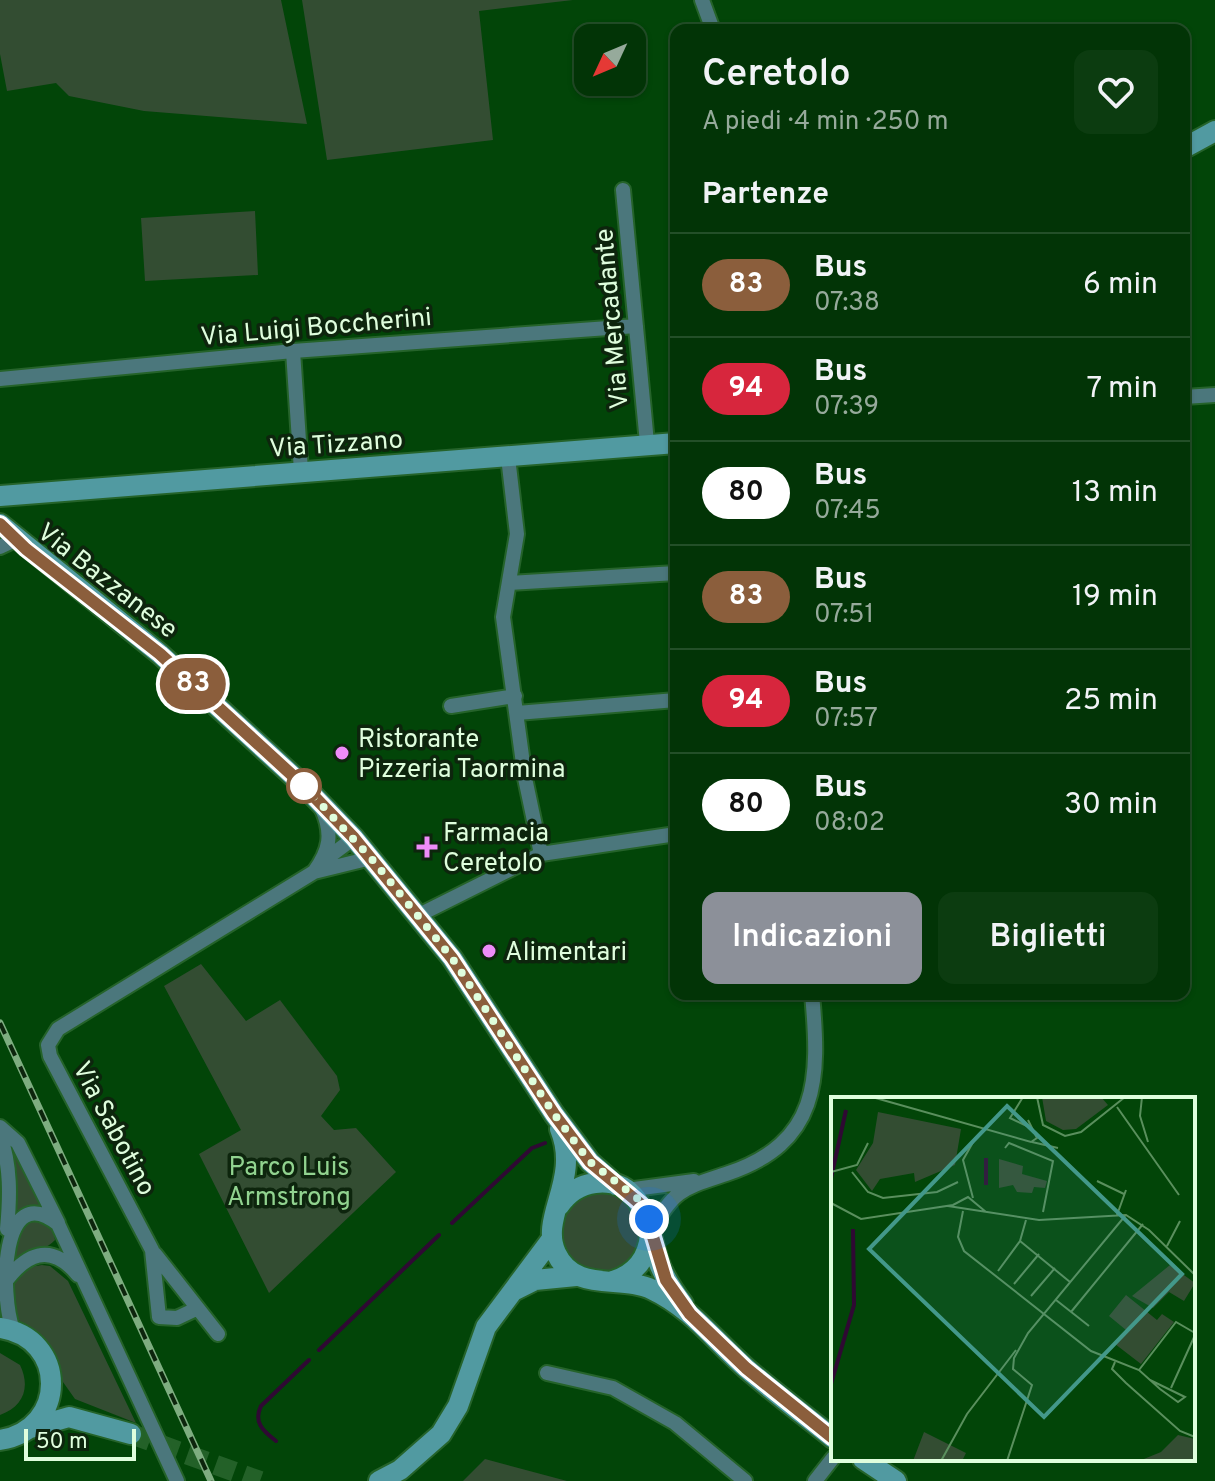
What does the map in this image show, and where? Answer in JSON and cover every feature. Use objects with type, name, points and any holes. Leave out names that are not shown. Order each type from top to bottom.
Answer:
[{"type":"main road","points":[[1190,145],[1215,131]]},
{"type":"main road","name":"Via Tizzano","points":[[0,496],[670,443]]},
{"type":"main road","name":"Via Bazzanese","points":[[0,524],[8,543],[160,654],[354,838],[419,915],[482,1000],[554,1114],[590,1162],[644,1207],[666,1280],[690,1314]]},
{"type":"main road","name":"Via Bazzanese","points":[[551,1240],[556,1210],[566,1180],[567,1153],[554,1114]]},
{"type":"main road","points":[[556,1210],[577,1189],[596,1183],[622,1188]]},
{"type":"main road","points":[[605,1282],[635,1269],[647,1252],[651,1231]]},
{"type":"main road","points":[[551,1240],[556,1254],[576,1276]]},
{"type":"main road","points":[[379,1481],[400,1470],[441,1434],[458,1406],[486,1327],[551,1240]]},
{"type":"main road","name":"Via Bazzanese","points":[[507,1295],[535,1280],[576,1276],[651,1288],[690,1314],[746,1368],[831,1436]]},
{"type":"main road","points":[[6,1329],[40,1349],[57,1393],[83,1419]]},
{"type":"main road","points":[[28,1430],[42,1417],[50,1400],[52,1380]]},
{"type":"main road","points":[[0,1440],[55,1418],[83,1419],[131,1434]]},
{"type":"main road","points":[[866,1461],[896,1481]]},
{"type":"street","points":[[702,0],[711,24]]},
{"type":"street","name":"Via Mercadante","points":[[623,190],[647,443]]},
{"type":"street","name":"Via Luigi Boccherini","points":[[0,379],[293,351],[636,326]]},
{"type":"street","points":[[293,351],[301,471]]},
{"type":"street","points":[[1190,397],[1215,395]]},
{"type":"street","points":[[508,457],[517,534],[503,617],[525,778],[541,854]]},
{"type":"street","points":[[509,583],[670,573]]},
{"type":"street","points":[[451,706],[515,696]]},
{"type":"street","points":[[517,713],[670,700]]},
{"type":"street","points":[[317,868],[330,839],[318,801]]},
{"type":"street","points":[[419,915],[541,854],[670,835]]},
{"type":"street","points":[[317,868],[354,838]]},
{"type":"street","points":[[317,868],[371,858]]},
{"type":"street","name":"Via Sabotino","points":[[196,1309],[177,1318],[159,1317],[152,1250],[50,1056],[50,1040],[58,1029],[317,868]]},
{"type":"street","points":[[622,1188],[725,1175],[772,1153],[802,1121],[814,1087],[818,1056],[813,1000]]},
{"type":"street","points":[[0,1127],[18,1143],[177,1481]]},
{"type":"street","points":[[0,1135],[6,1151],[10,1195],[0,1288],[6,1329]]},
{"type":"street","points":[[651,1231],[677,1194],[699,1180]]},
{"type":"street","points":[[7,1230],[17,1216],[30,1211],[44,1214],[58,1224]]},
{"type":"street","points":[[152,1250],[218,1334]]},
{"type":"street","points":[[0,1288],[29,1257],[44,1255],[59,1257],[86,1284]]},
{"type":"street","points":[[547,1373],[616,1390],[675,1423],[745,1481]]},
{"type":"street","points":[[815,1481],[831,1461]]},
{"type":"green space","points":[[0,0],[281,0],[307,124],[144,111],[69,96],[56,83],[7,91],[0,54]]},
{"type":"green space","points":[[302,0],[573,0],[479,11],[493,140],[327,160]]},
{"type":"green space","points":[[255,211],[258,275],[145,281],[141,218]]},
{"type":"green space","name":"Parco Luis Armstrong","points":[[201,964],[246,1021],[280,1000],[337,1076],[340,1090],[321,1116],[334,1130],[356,1128],[396,1172],[269,1293],[199,1154],[241,1130],[164,986]]},
{"type":"green space","points":[[11,1142],[47,1210],[14,1210]]},
{"type":"green space","points":[[592,1191],[608,1191],[623,1198],[634,1209],[641,1232],[638,1248],[629,1261],[608,1273],[592,1273],[577,1266],[566,1255],[559,1240],[559,1224],[566,1209],[577,1198]]},
{"type":"green space","points":[[23,1220],[40,1221],[53,1227],[55,1240],[9,1267]]},
{"type":"green space","points":[[42,1265],[50,1266],[68,1281],[136,1423],[75,1399],[19,1320],[13,1301],[14,1284],[23,1271]]},
{"type":"green space","points":[[0,1353],[20,1365],[25,1389],[19,1402],[0,1415]]},
{"type":"green space","points":[[485,1459],[567,1481],[463,1481]]},
{"type":"waterway","points":[[452,1223],[532,1148],[545,1143]]},
{"type":"waterway","points":[[319,1350],[439,1235]]},
{"type":"waterway","points":[[276,1441],[261,1426],[258,1417],[261,1406],[309,1360]]},
{"type":"tunnel","points":[[131,1434],[260,1481]]},
{"type":"railway","points":[[0,1023],[211,1481]]},
{"type":"bus line","name":"83","points":[[0,524],[26,549],[160,654],[304,786],[354,838],[452,958],[554,1114],[590,1162],[616,1185],[637,1198],[644,1207],[666,1280],[690,1314],[746,1368],[831,1436]]},
{"type":"place","name":"Ristorante Pizzeria Taormina","points":[[342,753]]},
{"type":"place","name":"Farmacia Ceretolo","points":[[427,847]]},
{"type":"place","name":"Alimentari","points":[[489,951]]},
{"type":"route","points":[[304,786],[371,858],[452,958],[554,1114],[590,1162],[616,1185],[637,1198],[649,1219]]}]
